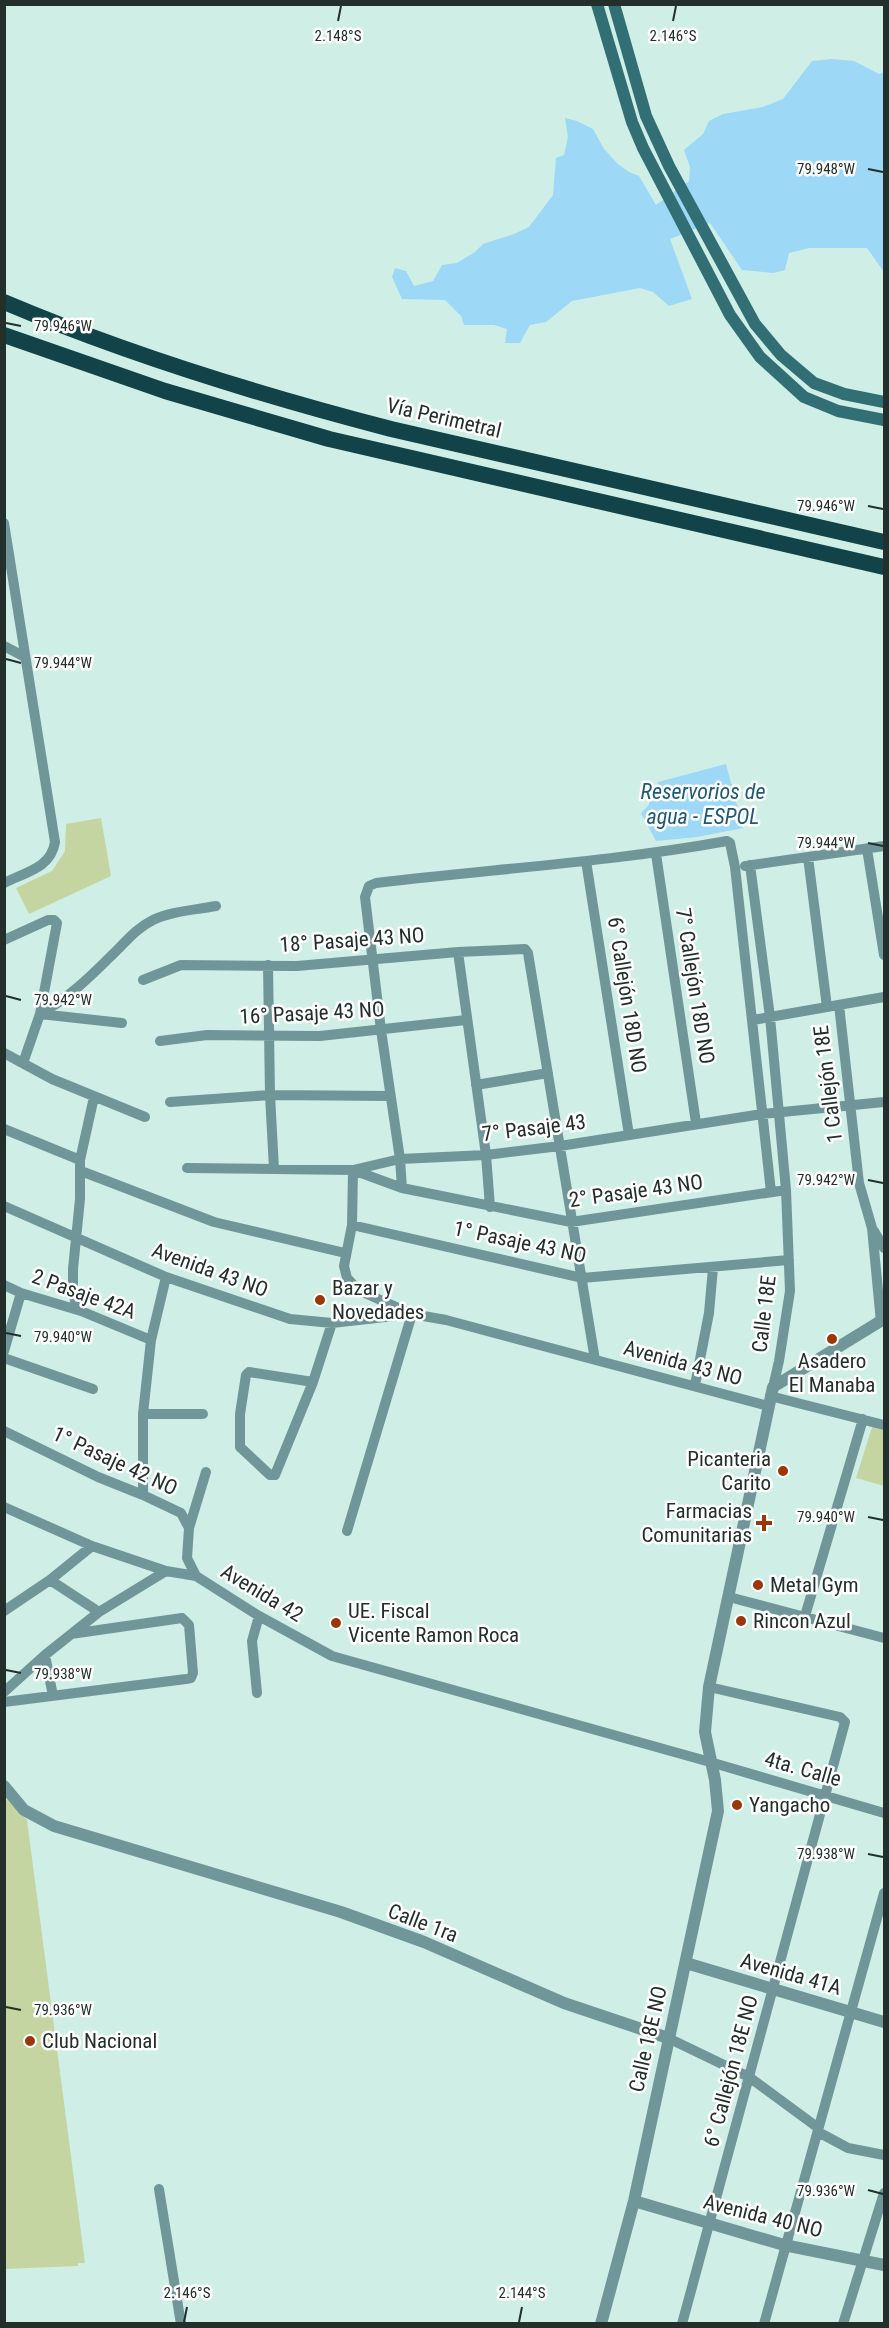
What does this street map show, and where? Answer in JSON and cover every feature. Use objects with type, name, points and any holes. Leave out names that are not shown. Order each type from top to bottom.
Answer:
[{"type":"highway","name":"Vía Perimetral","points":[[4,302],[62,326],[146,355],[336,415],[885,542]]},
{"type":"highway","points":[[6,336],[187,398],[329,439],[885,567]]},
{"type":"main road","points":[[597,4],[632,122],[730,315],[760,357],[804,397],[838,411],[885,420]]},
{"type":"main road","points":[[614,4],[646,116],[669,166],[755,324],[781,355],[814,383],[844,394],[885,402]]},
{"type":"street","points":[[4,523],[55,842],[53,853],[47,862],[4,883]]},
{"type":"street","points":[[4,646],[25,657]]},
{"type":"street","points":[[402,1188],[365,897],[369,886],[375,883],[464,872],[656,854],[727,841],[730,843],[735,867],[771,1192]]},
{"type":"street","points":[[735,867],[885,846]]},
{"type":"street","points":[[867,849],[885,955]]},
{"type":"street","name":"7° Callejón 18D NO","points":[[656,854],[696,1123]]},
{"type":"street","name":"1 Callejón 18E","points":[[808,858],[826,1007]]},
{"type":"street","name":"6° Callejón 18D NO","points":[[586,861],[629,1135]]},
{"type":"street","name":"Calle 18E","points":[[710,1762],[705,1732],[709,1687],[779,1361],[790,1291],[780,1112],[750,866]]},
{"type":"street","points":[[40,1014],[62,1002],[132,933],[151,921],[164,915],[216,906]]},
{"type":"street","points":[[4,940],[48,920],[54,920],[57,923],[40,1014],[23,1063]]},
{"type":"street","name":"18° Pasaje 43 NO","points":[[143,980],[181,964],[297,966],[458,952],[525,949],[528,953],[548,1073]]},
{"type":"street","points":[[458,952],[486,1155],[490,1207]]},
{"type":"street","points":[[268,965],[270,1095],[274,1169]]},
{"type":"street","points":[[753,1020],[885,997]]},
{"type":"street","name":"1 Callejón 18E","points":[[839,1005],[859,1183],[872,1228],[883,1321]]},
{"type":"street","points":[[40,1014],[122,1023]]},
{"type":"street","name":"16° Pasaje 43 NO","points":[[160,1041],[207,1035],[320,1036],[466,1020]]},
{"type":"street","points":[[4,1053],[52,1079],[145,1117]]},
{"type":"street","points":[[476,1085],[548,1073],[595,1360]]},
{"type":"street","points":[[170,1102],[270,1095],[390,1096]]},
{"type":"street","points":[[81,1311],[75,1301],[73,1290],[80,1165],[94,1097]]},
{"type":"street","name":"7° Pasaje 43","points":[[187,1168],[353,1170],[400,1159],[486,1155],[560,1146],[762,1114],[850,1105],[883,1105]]},
{"type":"street","points":[[4,1129],[80,1165],[214,1222],[345,1253]]},
{"type":"street","name":"2° Pasaje 43 NO","points":[[353,1170],[402,1188],[571,1222],[786,1190]]},
{"type":"street","name":"Avenida 43 NO","points":[[353,1170],[352,1225],[344,1266],[346,1278],[358,1290],[412,1314],[446,1320],[695,1385],[771,1396],[885,1425]]},
{"type":"street","name":"Avenida 43 NO","points":[[4,1206],[166,1277],[290,1319],[332,1323],[412,1314]]},
{"type":"street","name":"1° Pasaje 43 NO","points":[[352,1225],[582,1278],[789,1260]]},
{"type":"street","name":"1 Callejón 18E","points":[[872,1228],[885,1248]]},
{"type":"street","points":[[695,1385],[709,1313],[713,1268]]},
{"type":"street","points":[[143,1495],[143,1414],[151,1340],[166,1277]]},
{"type":"street","points":[[4,1351],[11,1290]]},
{"type":"street","name":"2 Pasaje 42A","points":[[11,1290],[81,1311],[151,1340]]},
{"type":"street","points":[[347,1531],[412,1314]]},
{"type":"street","points":[[771,1396],[883,1321]]},
{"type":"street","points":[[313,1382],[249,1372],[246,1375],[240,1414],[240,1447],[270,1475],[275,1475],[313,1382],[332,1323]]},
{"type":"street","points":[[4,1359],[93,1389]]},
{"type":"street","points":[[143,1414],[203,1414]]},
{"type":"street","points":[[804,1616],[863,1419]]},
{"type":"street","name":"1° Pasaje 42 NO","points":[[4,1431],[98,1477],[181,1513],[189,1528]]},
{"type":"street","points":[[196,1576],[187,1558],[189,1528],[206,1472]]},
{"type":"street","name":"Avenida 42","points":[[4,1507],[93,1546],[166,1571],[196,1576],[259,1616],[332,1656],[710,1762]]},
{"type":"street","points":[[4,1519],[16,1511]]},
{"type":"street","points":[[4,1611],[50,1580],[93,1546]]},
{"type":"street","points":[[4,1692],[45,1655],[99,1612],[166,1571]]},
{"type":"street","points":[[50,1580],[99,1612]]},
{"type":"street","points":[[729,1597],[884,1636]]},
{"type":"street","points":[[257,1693],[252,1641],[259,1616]]},
{"type":"street","points":[[4,1702],[186,1679],[190,1678],[193,1673],[189,1625],[182,1618],[71,1635]]},
{"type":"street","points":[[45,1655],[53,1695]]},
{"type":"street","name":"6° Callejón 18E NO","points":[[682,2324],[826,1796],[844,1719],[709,1687]]},
{"type":"street","name":"4ta. Calle","points":[[710,1762],[885,1814]]},
{"type":"street","name":"Calle 18E NO","points":[[601,2324],[634,2201],[718,1811],[715,1779],[710,1762]]},
{"type":"street","name":"Calle 1ra","points":[[4,1786],[24,1810],[54,1826],[341,1912],[424,1942],[564,2003],[668,2038],[749,2077],[819,2130],[848,2148],[885,2155]]},
{"type":"street","points":[[764,2324],[784,2245],[819,2130],[885,1893]]},
{"type":"street","name":"Avenida 41A","points":[[686,1964],[885,2022]]},
{"type":"street","points":[[159,2190],[181,2324]]},
{"type":"street","points":[[843,2324],[885,2193]]},
{"type":"street","name":"Avenida 40 NO","points":[[634,2201],[784,2245],[885,2265]]},
{"type":"green space","points":[[101,818],[111,876],[29,914],[16,888],[52,871],[65,851],[66,824]]},
{"type":"green space","points":[[873,1424],[884,1427],[884,1486],[856,1478]]},
{"type":"green space","name":"Club Nacional","points":[[5,1798],[27,1820],[85,2263],[78,2263],[78,2266],[5,2269]]},
{"type":"water","points":[[832,59],[854,61],[879,74],[884,72],[884,272],[867,248],[809,248],[789,253],[785,270],[774,273],[742,270],[710,223],[670,239],[692,299],[669,306],[653,292],[640,288],[572,301],[546,322],[530,325],[520,343],[505,343],[507,329],[494,325],[464,325],[461,316],[445,300],[402,299],[392,277],[395,268],[406,271],[414,286],[433,281],[442,265],[457,263],[483,244],[529,227],[553,195],[556,158],[564,155],[568,137],[565,118],[593,129],[604,149],[618,164],[639,176],[656,205],[689,181],[690,167],[684,150],[703,134],[709,121],[723,114],[763,107],[783,99],[812,61]]},
{"type":"water","name":"Reservorios de agua - ESPOL","points":[[726,764],[743,828],[697,837],[656,841],[641,813],[648,806],[658,782]]},
{"type":"place","name":"Bazar y Novedades","points":[[320,1300]]},
{"type":"place","name":"Asadero El Manaba","points":[[832,1339]]},
{"type":"place","name":"Picanteria Carito","points":[[783,1471]]},
{"type":"place","name":"Farmacias Comunitarias","points":[[764,1523]]},
{"type":"place","name":"Metal Gym","points":[[758,1585]]},
{"type":"place","name":"Rincon Azul","points":[[741,1621]]},
{"type":"place","name":"UE. Fiscal Vicente Ramon Roca","points":[[336,1623]]},
{"type":"place","name":"Yangacho","points":[[737,1805]]},
{"type":"place","name":"Club Nacional","points":[[30,2041]]}]
